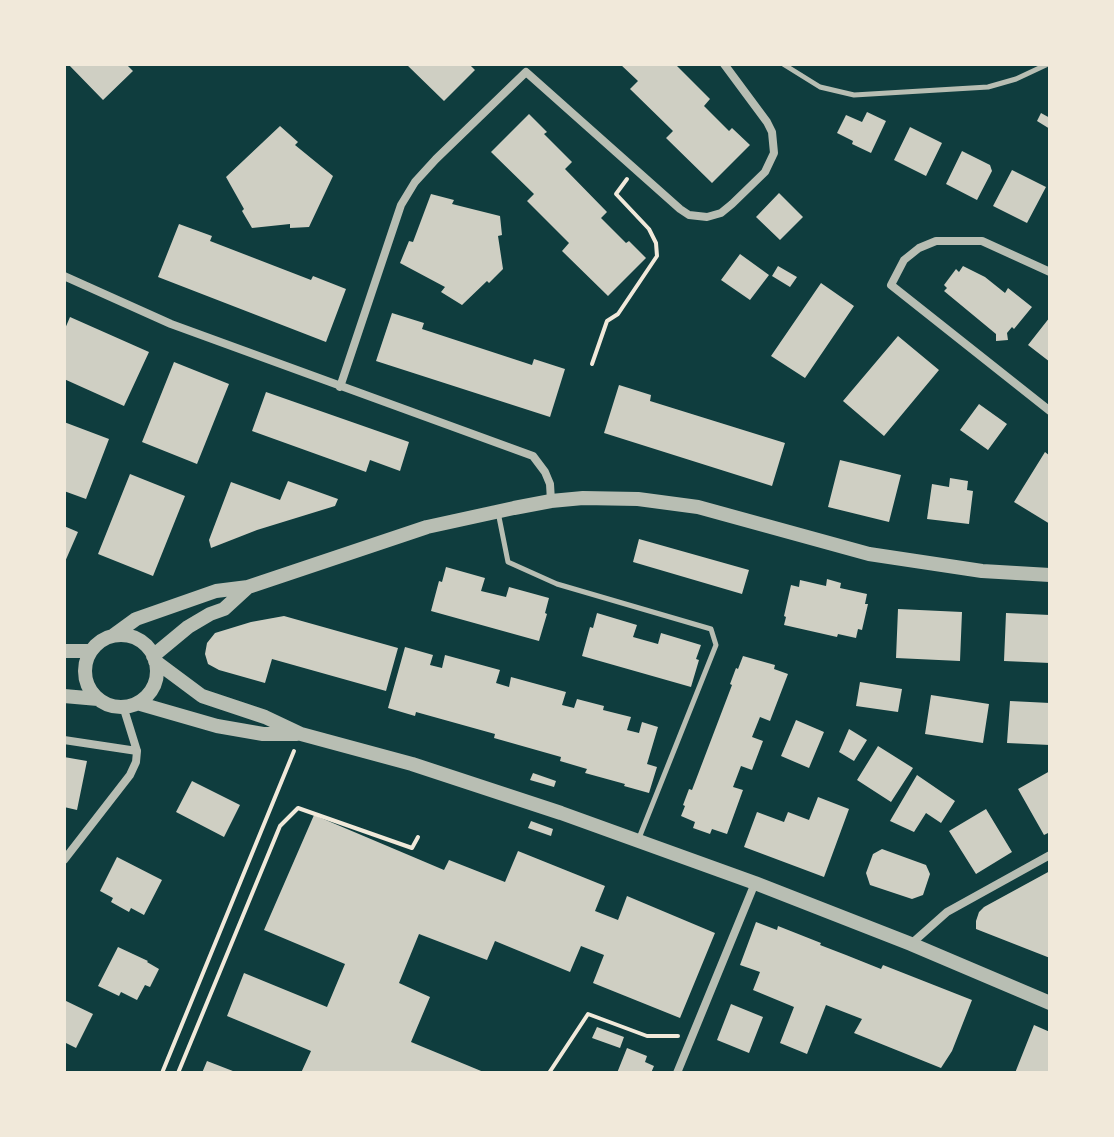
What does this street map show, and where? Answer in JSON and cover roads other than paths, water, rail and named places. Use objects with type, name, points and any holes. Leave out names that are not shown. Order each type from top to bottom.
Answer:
[{"type":"street","points":[[340,387],[401,205],[415,182],[436,159],[526,72],[680,209],[689,215],[707,217],[721,213],[765,172],[774,145],[767,122],[724,64]]},
{"type":"street","points":[[1050,272],[982,241],[936,241],[919,248],[904,260],[891,285],[1050,411]]},
{"type":"street","points":[[64,276],[171,324],[533,456],[550,484],[551,501]]},
{"type":"street","points":[[98,699],[91,691],[85,671],[90,651],[98,642],[136,619],[216,591],[248,587],[427,527],[551,501],[638,499],[698,507],[869,554],[982,571],[1050,575]]},
{"type":"street","points":[[154,659],[188,627],[224,609],[248,587]]},
{"type":"street","points":[[114,635],[137,639],[147,646],[154,659],[157,673],[154,685],[147,695],[130,705]]},
{"type":"street","points":[[64,651],[90,651]]},
{"type":"street","points":[[154,659],[202,696],[265,717],[301,734],[412,764],[561,813],[755,883],[1050,1003]]},
{"type":"street","points":[[64,696],[130,705],[263,734],[301,734]]},
{"type":"street","points":[[64,860],[130,775],[136,762],[130,705]]},
{"type":"street","points":[[64,740],[137,751]]},
{"type":"street","points":[[911,944],[947,912],[1050,855]]},
{"type":"street","points":[[677,1073],[755,883]]},
{"type":"lane","points":[[783,64],[820,87],[854,95],[988,87],[1016,79],[1048,64]]},
{"type":"lane","points":[[498,511],[508,562],[557,584],[711,629],[716,645],[638,841]]}]
